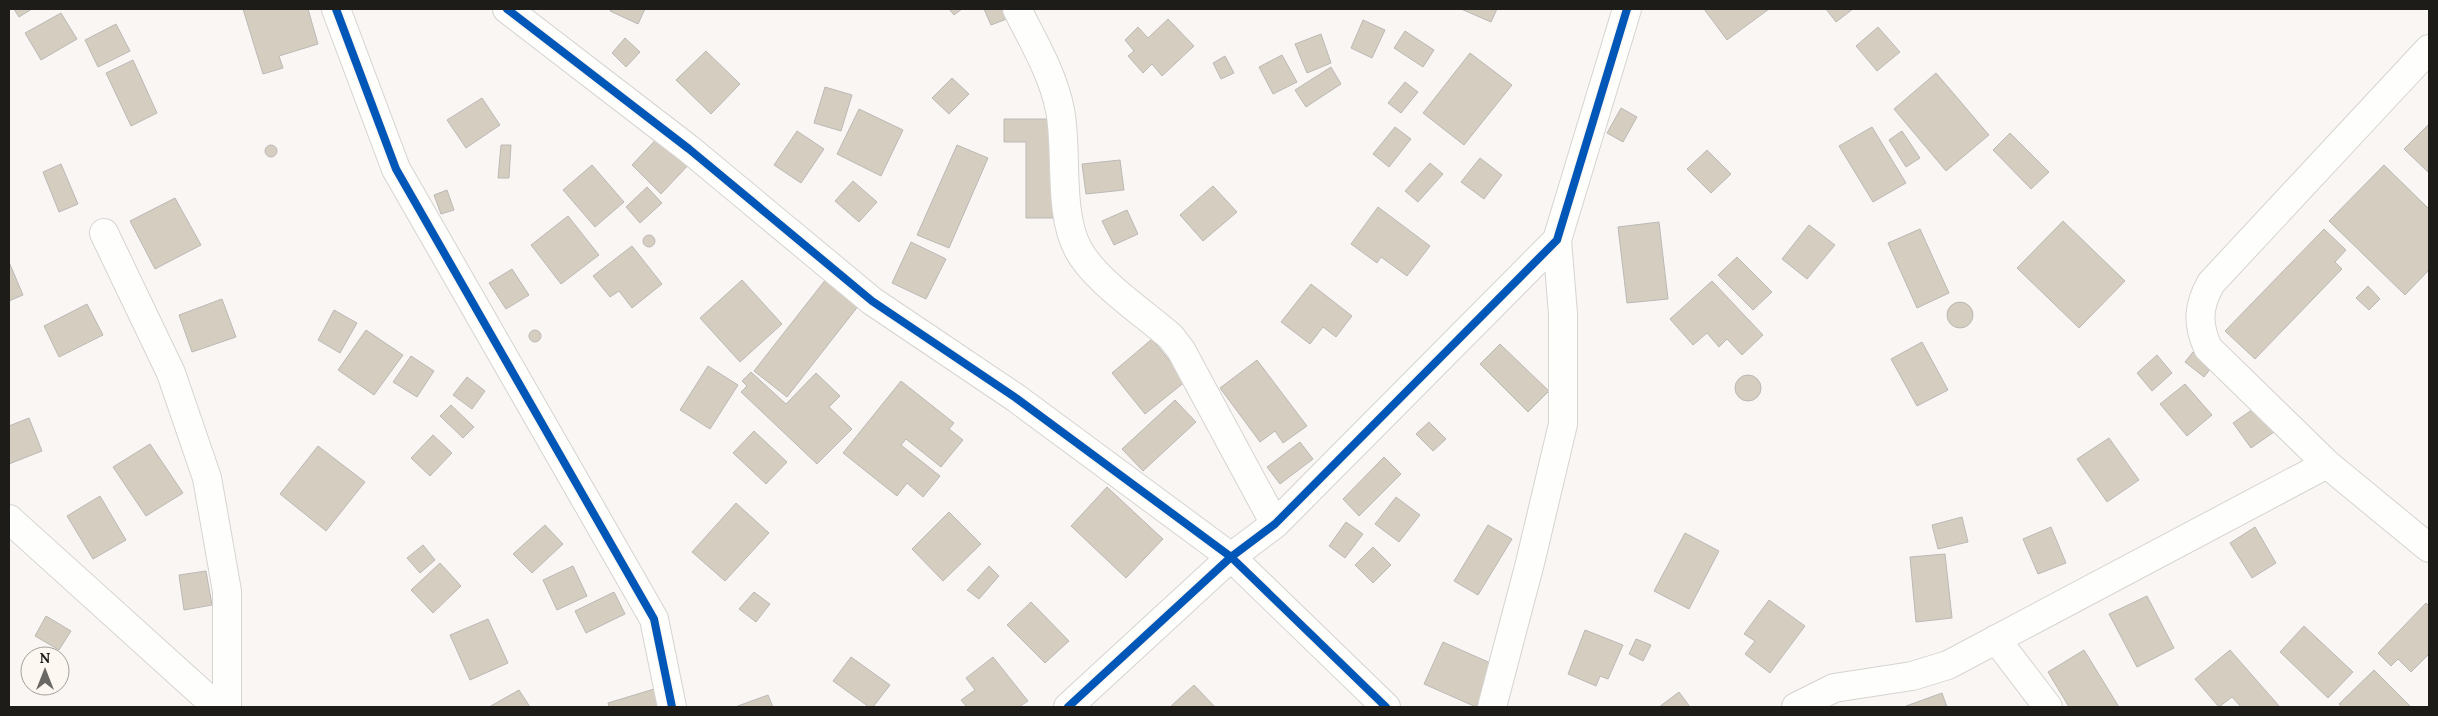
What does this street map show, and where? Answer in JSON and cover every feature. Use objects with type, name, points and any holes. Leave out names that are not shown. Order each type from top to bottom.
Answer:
[{"type":"street","points":[[336,9],[396,169],[654,619],[672,707]]},
{"type":"street","points":[[507,9],[689,149],[872,301],[1016,398],[1231,557],[1386,707]]},
{"type":"street","points":[[1017,9],[1046,68],[1060,111],[1070,228],[1078,249],[1094,271],[1171,337],[1181,350],[1275,524]]},
{"type":"street","points":[[1492,707],[1530,563],[1563,424],[1563,314],[1557,240],[1627,9]]},
{"type":"street","points":[[2429,49],[2212,283],[2203,298],[2199,315],[2201,332],[2208,348],[2327,464],[2429,548]]},
{"type":"street","points":[[104,233],[171,373],[207,478],[227,591],[228,707]]},
{"type":"street","points":[[1068,707],[1231,557],[1275,524],[1557,240]]},
{"type":"street","points":[[1796,707],[1834,688],[1930,672],[1948,665],[2327,464]]},
{"type":"street","points":[[9,519],[216,707]]},
{"type":"street","points":[[1996,638],[2048,707]]},
{"type":"building","points":[[14,9],[32,9],[19,17]]},
{"type":"building","points":[[243,9],[308,9],[318,44],[279,56],[283,68],[263,74]]},
{"type":"building","points":[[611,9],[645,9],[638,24],[610,11]]},
{"type":"building","points":[[949,9],[962,9],[954,15]]},
{"type":"building","points":[[984,9],[1009,9],[1012,17],[991,25]]},
{"type":"building","points":[[1461,9],[1497,9],[1491,22]]},
{"type":"building","points":[[1704,9],[1769,9],[1727,40]]},
{"type":"building","points":[[1826,9],[1853,9],[1836,22]]},
{"type":"building","points":[[61,13],[77,39],[41,60],[25,33]]},
{"type":"building","points":[[1168,19],[1194,46],[1162,76],[1152,64],[1143,73],[1128,56],[1134,51],[1125,40],[1138,27],[1148,38]]},
{"type":"building","points":[[1363,20],[1385,30],[1372,58],[1351,48]]},
{"type":"building","points":[[116,24],[130,51],[98,67],[85,40]]},
{"type":"building","points":[[1878,27],[1900,52],[1877,71],[1856,46]]},
{"type":"building","points":[[1405,31],[1434,50],[1423,67],[1394,48]]},
{"type":"building","points":[[1321,34],[1331,63],[1307,73],[1295,44]]},
{"type":"building","points":[[625,38],[640,52],[626,67],[612,53]]},
{"type":"building","points":[[706,51],[740,84],[711,114],[676,80]]},
{"type":"building","points":[[1470,53],[1512,85],[1464,145],[1423,113]]},
{"type":"building","points":[[1282,55],[1297,82],[1273,94],[1259,67]]},
{"type":"building","points":[[1225,56],[1234,73],[1221,79],[1213,63]]},
{"type":"building","points":[[133,60],[157,113],[131,126],[106,73]]},
{"type":"building","points":[[1331,67],[1341,84],[1306,107],[1295,90]]},
{"type":"building","points":[[1936,73],[1989,135],[1946,171],[1894,109]]},
{"type":"building","points":[[952,78],[969,94],[949,114],[932,98]]},
{"type":"building","points":[[1405,82],[1418,92],[1401,113],[1388,103]]},
{"type":"building","points":[[825,87],[852,95],[841,131],[814,123]]},
{"type":"building","points":[[482,98],[500,125],[466,148],[447,120]]},
{"type":"building","points":[[1621,108],[1637,117],[1623,142],[1607,133]]},
{"type":"building","points":[[859,109],[903,130],[881,176],[837,154]]},
{"type":"building","points":[[1004,119],[1058,119],[1058,218],[1026,218],[1026,142],[1004,142]]},
{"type":"building","points":[[2429,124],[2429,173],[2404,149]]},
{"type":"building","points":[[1395,127],[1411,139],[1389,167],[1373,154]]},
{"type":"building","points":[[1872,127],[1906,183],[1873,202],[1839,146]]},
{"type":"building","points":[[797,131],[824,149],[801,183],[774,165]]},
{"type":"building","points":[[1902,131],[1920,158],[1906,167],[1889,140]]},
{"type":"building","points":[[663,132],[693,160],[661,194],[632,165]]},
{"type":"building","points":[[2010,133],[2049,172],[2031,189],[1993,150]]},
{"type":"building","points":[[269,145],[273,145],[277,151],[273,157],[269,157],[265,153],[265,149]]},
{"type":"building","points":[[501,145],[511,145],[509,178],[498,178]]},
{"type":"building","points":[[957,145],[988,158],[949,248],[917,235]]},
{"type":"building","points":[[1707,150],[1731,174],[1711,193],[1687,169]]},
{"type":"building","points":[[1480,158],[1502,175],[1484,199],[1461,182]]},
{"type":"building","points":[[1120,160],[1124,190],[1086,194],[1082,164]]},
{"type":"building","points":[[1430,163],[1443,174],[1418,202],[1405,191]]},
{"type":"building","points":[[61,164],[78,204],[59,212],[43,172]]},
{"type":"building","points":[[592,165],[624,202],[595,227],[563,190]]},
{"type":"building","points":[[2384,165],[2429,209],[2429,270],[2405,295],[2329,221]]},
{"type":"building","points":[[853,181],[877,202],[859,222],[835,201]]},
{"type":"building","points":[[1213,186],[1237,212],[1203,241],[1180,215]]},
{"type":"building","points":[[647,187],[662,203],[640,223],[626,207]]},
{"type":"building","points":[[447,190],[454,210],[441,214],[434,195]]},
{"type":"building","points":[[175,198],[201,245],[155,269],[130,221]]},
{"type":"building","points":[[1378,207],[1430,246],[1407,276],[1381,257],[1377,263],[1351,244]]},
{"type":"building","points":[[1127,210],[1138,234],[1114,245],[1102,221]]},
{"type":"building","points":[[568,216],[599,255],[561,284],[531,245]]},
{"type":"building","points":[[2063,221],[2125,281],[2079,328],[2017,268]]},
{"type":"building","points":[[1659,222],[1668,299],[1627,303],[1618,227]]},
{"type":"building","points":[[1809,225],[1835,245],[1807,279],[1782,259]]},
{"type":"building","points":[[1920,229],[1949,293],[1917,308],[1888,243]]},
{"type":"building","points":[[2324,229],[2346,250],[2335,262],[2342,269],[2255,359],[2225,331]]},
{"type":"building","points":[[647,235],[651,235],[655,241],[651,247],[647,247],[643,243],[643,239]]},
{"type":"building","points":[[911,242],[946,259],[926,299],[892,283]]},
{"type":"building","points":[[632,246],[662,284],[632,308],[619,291],[610,297],[593,276]]},
{"type":"building","points":[[1737,257],[1772,292],[1753,310],[1718,275]]},
{"type":"building","points":[[9,262],[23,295],[9,301]]},
{"type":"building","points":[[512,269],[529,295],[506,309],[489,283]]},
{"type":"building","points":[[826,279],[859,305],[787,397],[754,371]]},
{"type":"building","points":[[742,280],[782,324],[740,362],[700,318]]},
{"type":"building","points":[[1712,281],[1763,335],[1742,355],[1727,339],[1719,347],[1707,333],[1693,345],[1670,319]]},
{"type":"building","points":[[1311,284],[1352,316],[1336,337],[1323,327],[1310,344],[1281,322]]},
{"type":"building","points":[[2368,286],[2380,299],[2369,310],[2356,298]]},
{"type":"building","points":[[222,299],[236,337],[192,352],[179,315]]},
{"type":"building","points":[[1960,302],[1969,306],[1973,315],[1969,324],[1960,328],[1951,324],[1947,315],[1951,306]]},
{"type":"building","points":[[87,304],[103,335],[59,357],[44,326]]},
{"type":"building","points":[[334,310],[357,323],[340,353],[318,340]]},
{"type":"building","points":[[366,330],[403,355],[374,395],[338,370]]},
{"type":"building","points":[[533,330],[537,330],[541,336],[537,342],[533,342],[529,338],[529,334]]},
{"type":"building","points":[[1152,339],[1186,381],[1145,414],[1112,373]]},
{"type":"building","points":[[1922,342],[1948,390],[1917,406],[1891,359]]},
{"type":"building","points":[[1500,344],[1549,391],[1528,412],[1480,364]]},
{"type":"building","points":[[2193,352],[2211,368],[2204,377],[2185,362]]},
{"type":"building","points":[[2157,355],[2172,373],[2152,391],[2137,373]]},
{"type":"building","points":[[411,356],[434,371],[417,397],[393,382]]},
{"type":"building","points":[[1257,360],[1307,426],[1283,443],[1275,431],[1260,442],[1220,388]]},
{"type":"building","points":[[708,366],[738,385],[710,429],[680,410]]},
{"type":"building","points":[[751,372],[786,404],[816,373],[840,396],[829,407],[852,429],[817,464],[741,392],[747,386],[742,381]]},
{"type":"building","points":[[1748,375],[1757,379],[1761,388],[1757,397],[1748,401],[1739,397],[1735,388],[1739,379]]},
{"type":"building","points":[[467,377],[485,391],[472,409],[453,395]]},
{"type":"building","points":[[901,381],[954,423],[949,429],[963,440],[941,467],[906,439],[901,445],[940,476],[923,497],[907,483],[897,496],[843,453]]},
{"type":"building","points":[[2185,384],[2212,415],[2187,436],[2160,404]]},
{"type":"building","points":[[1175,400],[1196,422],[1143,471],[1122,449]]},
{"type":"building","points":[[451,405],[474,427],[463,438],[440,416]]},
{"type":"building","points":[[2256,407],[2274,432],[2251,448],[2233,423]]},
{"type":"building","points":[[29,418],[42,451],[9,464],[9,426]]},
{"type":"building","points":[[1429,422],[1446,439],[1433,451],[1416,434]]},
{"type":"building","points":[[754,431],[787,462],[766,484],[733,453]]},
{"type":"building","points":[[433,435],[452,453],[430,476],[411,458]]},
{"type":"building","points":[[2109,438],[2139,480],[2107,502],[2077,459]]},
{"type":"building","points":[[1300,442],[1313,459],[1280,484],[1267,467]]},
{"type":"building","points":[[150,444],[183,493],[146,516],[113,467]]},
{"type":"building","points":[[318,446],[365,482],[326,531],[280,494]]},
{"type":"building","points":[[1384,457],[1401,474],[1359,516],[1343,499]]},
{"type":"building","points":[[1107,487],[1163,539],[1126,578],[1071,526]]},
{"type":"building","points":[[100,496],[126,540],[93,559],[67,516]]},
{"type":"building","points":[[1396,497],[1420,515],[1399,542],[1375,524]]},
{"type":"building","points":[[736,503],[769,533],[725,581],[692,552]]},
{"type":"building","points":[[949,512],[981,544],[943,581],[912,549]]},
{"type":"building","points":[[1962,517],[1968,542],[1938,549],[1932,525]]},
{"type":"building","points":[[1346,522],[1363,534],[1345,558],[1329,546]]},
{"type":"building","points":[[545,525],[563,544],[532,573],[513,554]]},
{"type":"building","points":[[1488,525],[1512,539],[1478,595],[1454,581]]},
{"type":"building","points":[[2051,527],[2066,563],[2038,574],[2023,539]]},
{"type":"building","points":[[2255,527],[2276,563],[2252,578],[2230,543]]},
{"type":"building","points":[[1685,533],[1719,551],[1689,609],[1654,591]]},
{"type":"building","points":[[423,545],[435,560],[420,573],[407,558]]},
{"type":"building","points":[[1373,547],[1391,565],[1373,583],[1355,565]]},
{"type":"building","points":[[1945,554],[1952,618],[1916,622],[1910,557]]},
{"type":"building","points":[[440,563],[461,586],[433,613],[411,590]]},
{"type":"building","points":[[573,566],[587,596],[557,610],[543,580]]},
{"type":"building","points":[[989,566],[999,576],[979,599],[967,590]]},
{"type":"building","points":[[206,571],[212,605],[184,610],[179,575]]},
{"type":"building","points":[[614,592],[625,614],[586,633],[575,611]]},
{"type":"building","points":[[754,592],[770,604],[756,622],[739,609]]},
{"type":"building","points":[[2147,596],[2174,648],[2137,667],[2109,614]]},
{"type":"building","points":[[1769,600],[1805,626],[1770,673],[1745,654],[1755,641],[1744,634]]},
{"type":"building","points":[[1031,602],[1069,641],[1045,663],[1007,625]]},
{"type":"building","points":[[2426,603],[2429,606],[2429,654],[2411,672],[2398,659],[2391,666],[2378,653]]},
{"type":"building","points":[[46,616],[71,631],[62,646],[52,646],[35,636]]},
{"type":"building","points":[[488,619],[508,663],[470,680],[450,635]]},
{"type":"building","points":[[2304,626],[2353,672],[2328,698],[2280,652]]},
{"type":"building","points":[[1585,630],[1623,645],[1608,679],[1600,676],[1596,686],[1568,674]]},
{"type":"building","points":[[1636,639],[1651,645],[1643,661],[1629,654]]},
{"type":"building","points":[[1443,642],[1495,665],[1476,707],[1424,684]]},
{"type":"building","points":[[2084,650],[2119,707],[2069,707],[2048,672]]},
{"type":"building","points":[[2230,650],[2280,707],[2241,707],[2232,697],[2219,707],[2195,679]]},
{"type":"building","points":[[851,657],[890,685],[873,707],[869,707],[833,681]]},
{"type":"building","points":[[993,657],[1028,701],[1019,707],[967,707],[961,700],[975,690],[966,678]]},
{"type":"building","points":[[2374,670],[2411,707],[2342,707],[2339,704]]},
{"type":"building","points":[[1194,685],[1215,707],[1170,707]]},
{"type":"building","points":[[654,689],[660,707],[609,707],[608,703]]},
{"type":"building","points":[[519,690],[530,707],[489,707]]},
{"type":"building","points":[[1679,692],[1690,707],[1659,707]]},
{"type":"building","points":[[1942,693],[1947,707],[1906,706]]},
{"type":"building","points":[[768,695],[773,707],[735,707]]},
{"type":"cycle path","points":[[336,9],[396,169],[654,619],[672,707]]},
{"type":"cycle path","points":[[507,9],[689,149],[872,301],[1016,398],[1231,557],[1386,707]]},
{"type":"cycle path","points":[[1068,707],[1231,557],[1275,524],[1557,240],[1627,9]]}]
